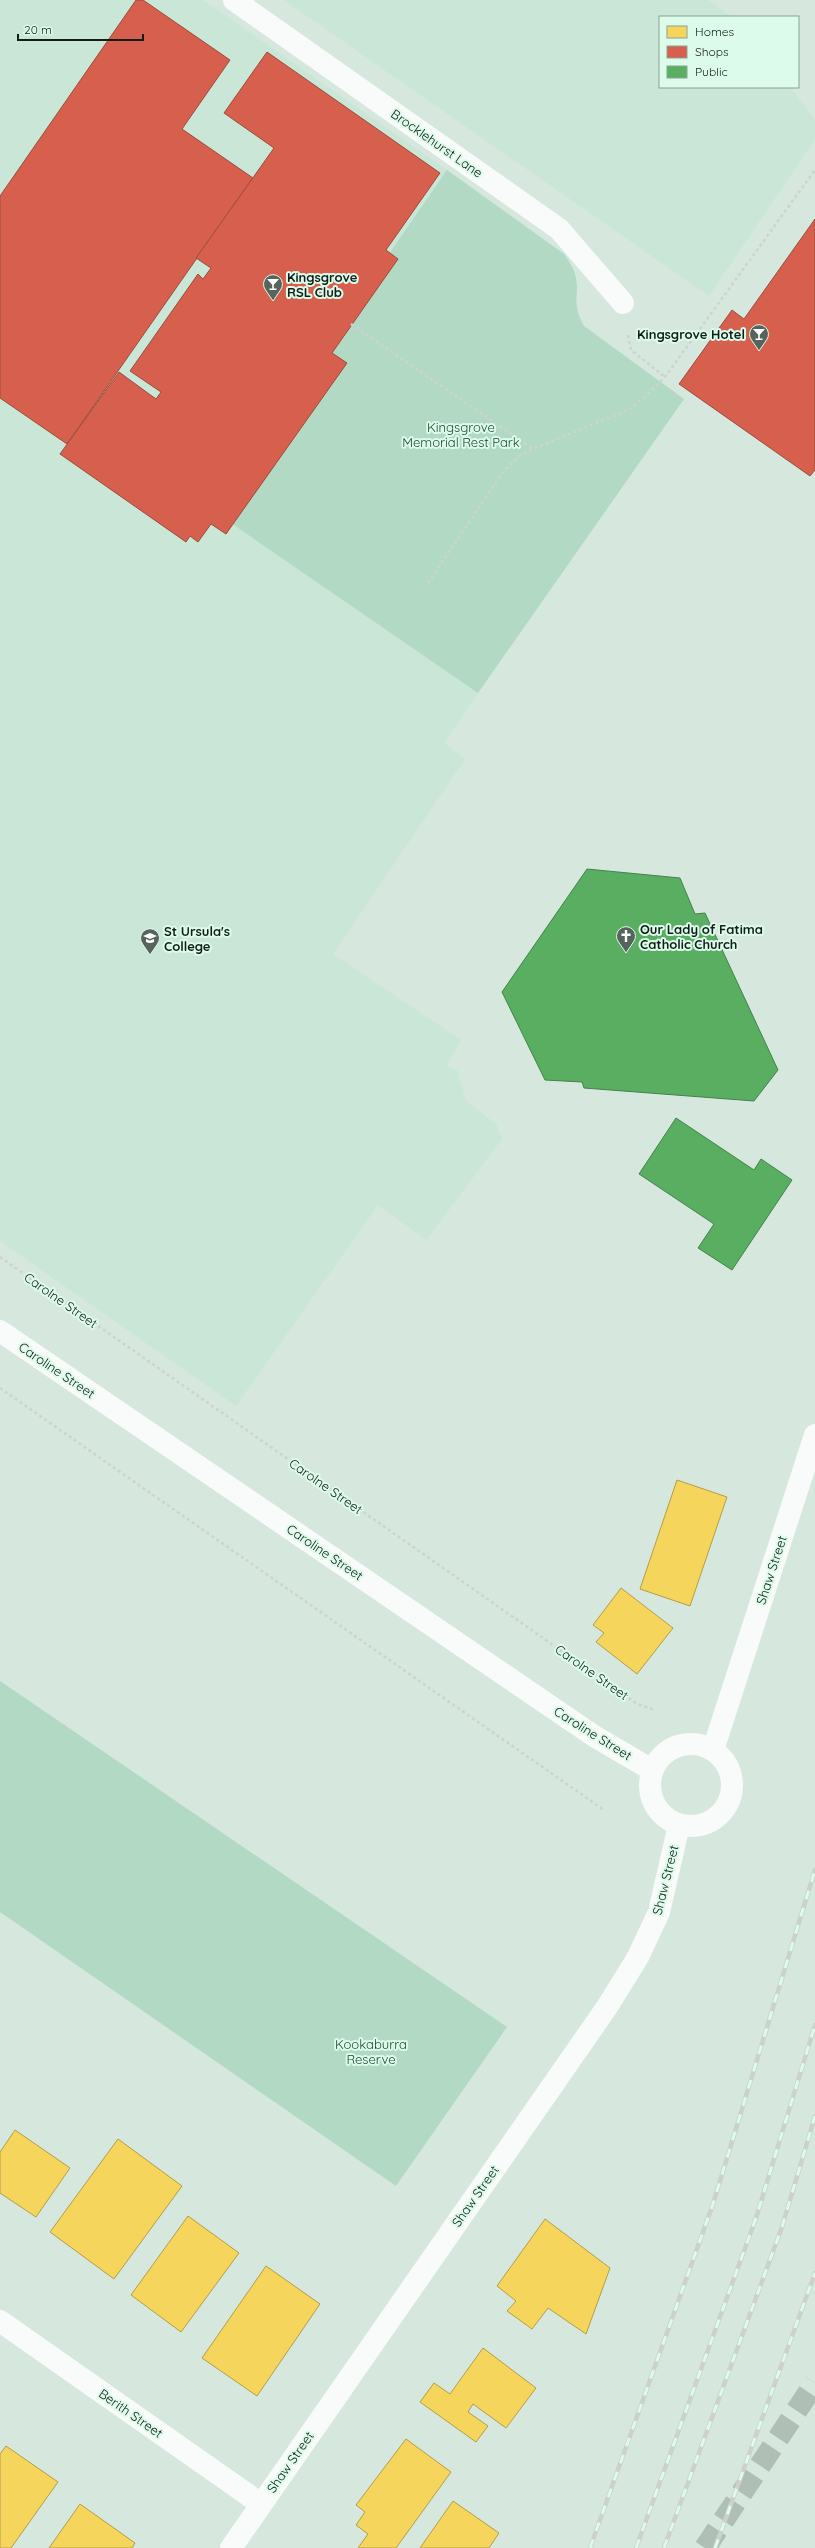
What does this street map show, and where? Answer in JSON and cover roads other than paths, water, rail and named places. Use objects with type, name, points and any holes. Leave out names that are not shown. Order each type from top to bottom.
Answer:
[{"type":"street","name":"Brocklehurst Lane","points":[[234,0],[560,229],[623,303]]},
{"type":"street","name":"Caroline Street","points":[[0,1330],[594,1736],[652,1770]]},
{"type":"street","name":"Shaw Street","points":[[713,1750],[815,1435]]},
{"type":"street","points":[[696,1744],[713,1750],[723,1759],[729,1770],[732,1783],[731,1796],[726,1808],[716,1818],[705,1824],[692,1826],[679,1825],[666,1819],[654,1803],[649,1783],[652,1770],[667,1751],[678,1746],[696,1744]]},
{"type":"street","name":"Shaw Street","points":[[231,2548],[611,2001],[638,1957],[659,1912],[679,1825]]},
{"type":"street","name":"Berith Street","points":[[0,2321],[261,2504]]},
{"type":"tunnel","points":[[705,2548],[815,2383]]},
{"type":"railway","points":[[590,2548],[713,2204],[815,1870]]},
{"type":"railway","points":[[636,2548],[756,2218],[815,2025]]},
{"type":"railway","points":[[664,2548],[782,2227],[815,2116]]},
{"type":"railway","points":[[715,2548],[815,2273]]},
{"type":"place","name":"Kingsgrove RSL Club","points":[[273,301]]},
{"type":"place","name":"Kingsgrove Hotel","points":[[759,351]]},
{"type":"place","name":"Our Lady of Fatima Catholic Church","points":[[626,953]]},
{"type":"place","name":"St Ursula's College","points":[[150,955]]},
{"type":"park label","name":"Kingsgrove Memorial Rest Park","points":[[461,434]]},
{"type":"park label","name":"Kookaburra Reserve","points":[[371,2052]]}]
